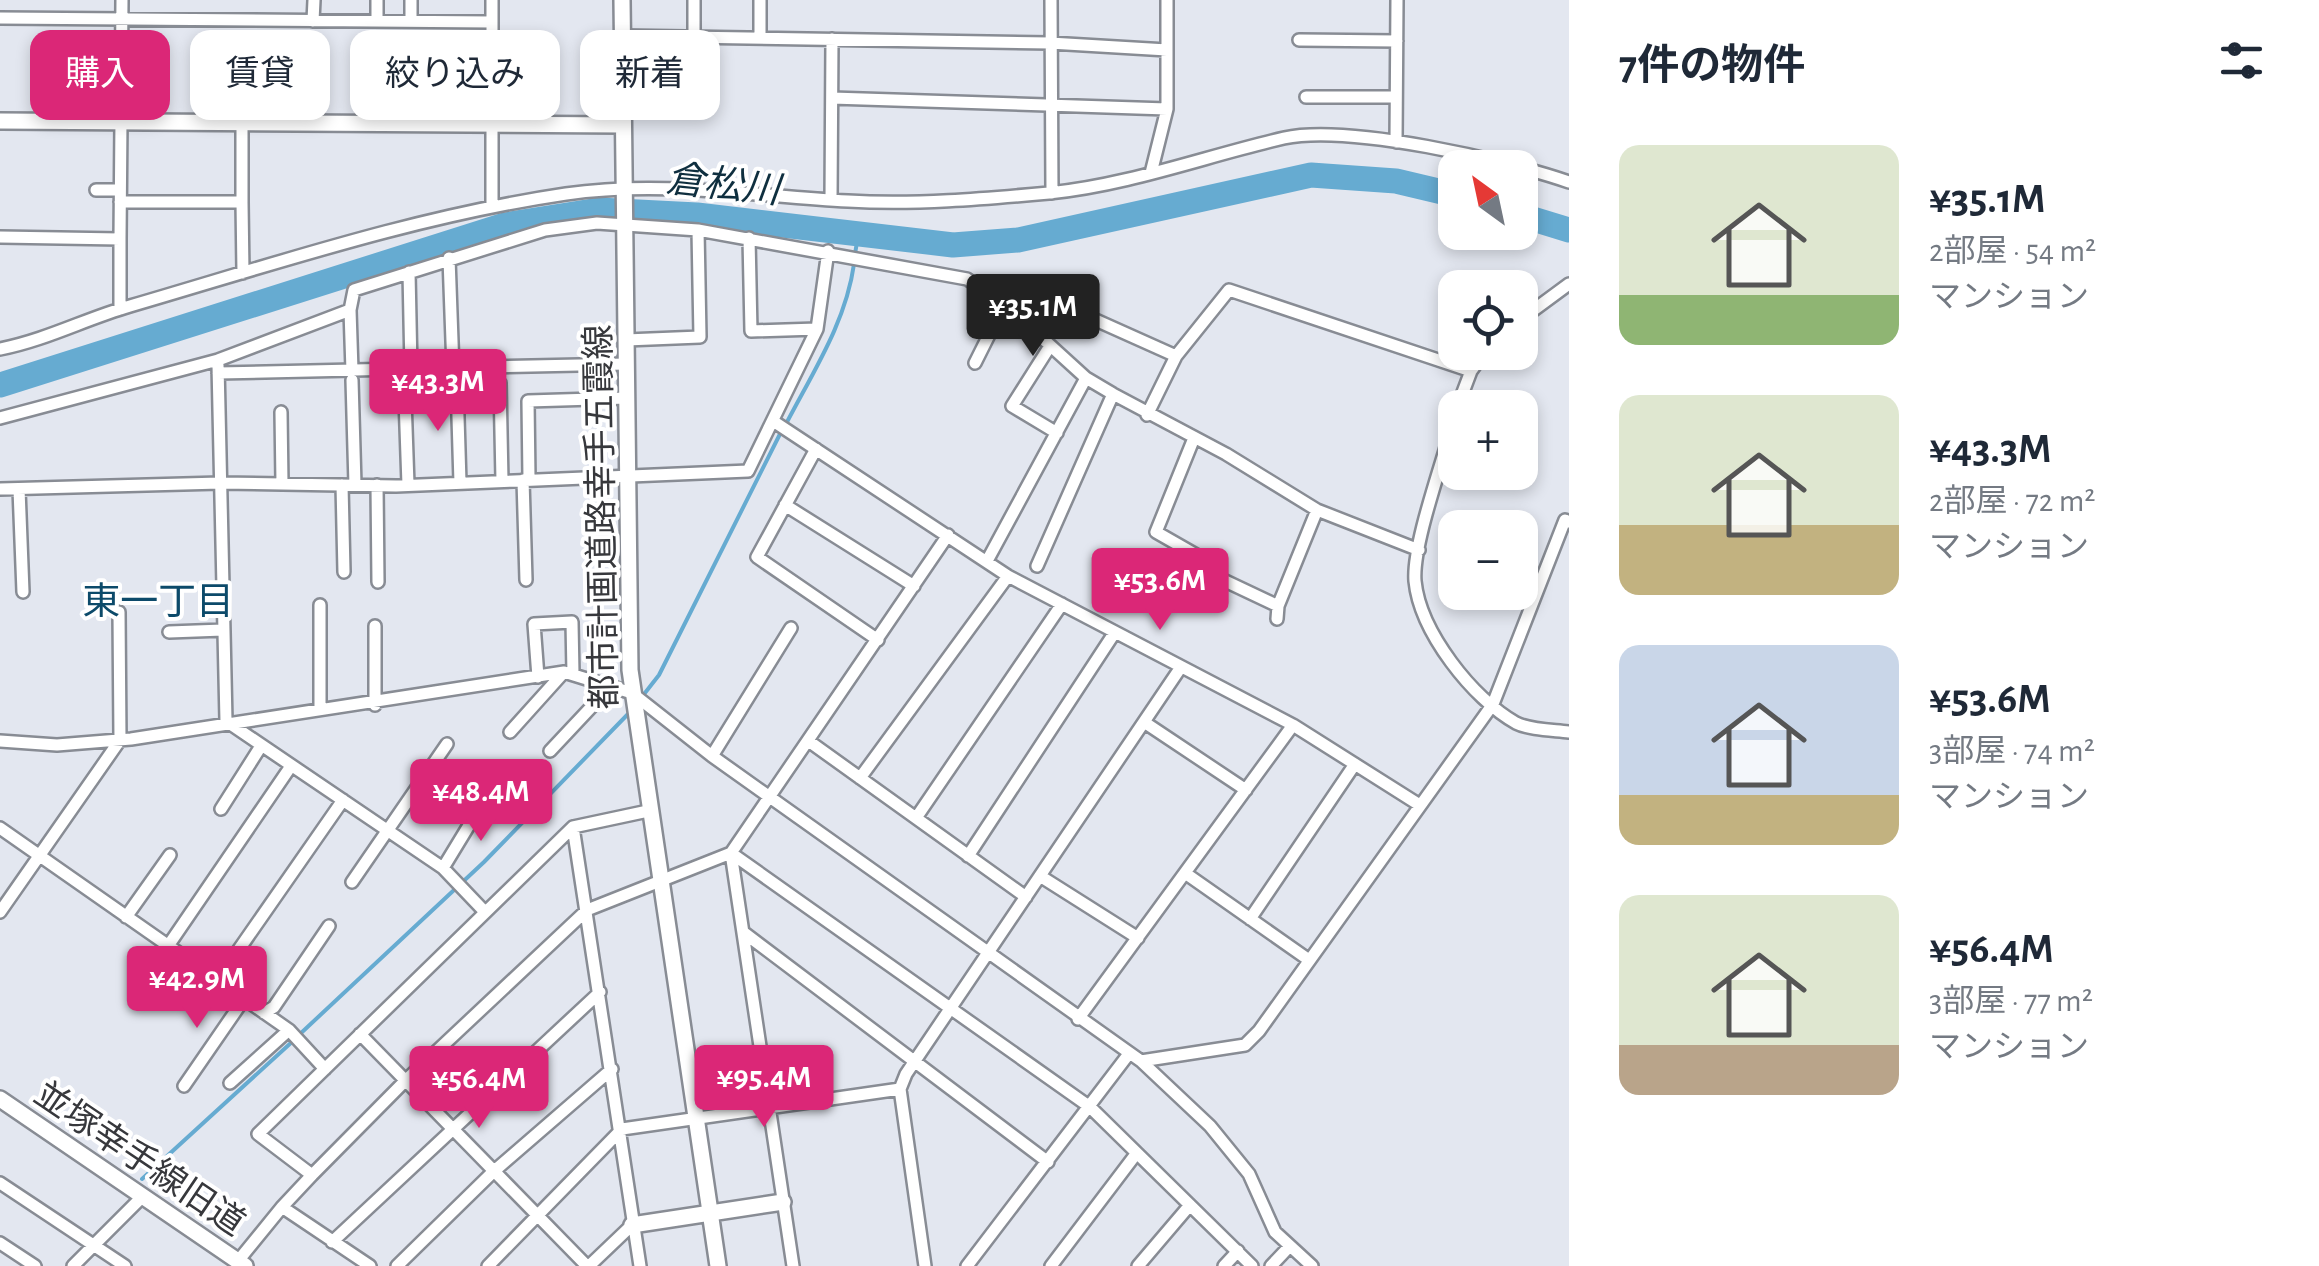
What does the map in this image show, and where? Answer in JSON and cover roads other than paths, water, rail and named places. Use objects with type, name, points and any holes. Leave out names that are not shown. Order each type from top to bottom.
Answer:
[{"type":"street","points":[[120,309],[122,0]]},
{"type":"street","points":[[313,21],[314,0]]},
{"type":"street","points":[[376,0],[376,21]]},
{"type":"street","points":[[411,0],[411,21]]},
{"type":"street","points":[[492,0],[492,206]]},
{"type":"street","name":"都市計画道路幸手五霞線","points":[[622,0],[623,30]]},
{"type":"street","points":[[694,0],[694,30]]},
{"type":"street","points":[[760,0],[760,38]]},
{"type":"street","points":[[1050,0],[1052,192]]},
{"type":"street","points":[[1151,173],[1167,109],[1168,0]]},
{"type":"street","points":[[1396,142],[1397,0]]},
{"type":"street","points":[[0,18],[491,22]]},
{"type":"street","points":[[720,37],[1050,43],[1168,50]]},
{"type":"street","points":[[832,40],[832,200]]},
{"type":"street","points":[[1299,40],[1397,41]]},
{"type":"street","points":[[1306,97],[1396,97]]},
{"type":"street","points":[[832,98],[1167,109]]},
{"type":"street","name":"都市計画道路幸手五霞線","points":[[623,120],[632,693],[718,1266]]},
{"type":"street","points":[[0,121],[623,125]]},
{"type":"street","points":[[242,124],[243,273]]},
{"type":"street","points":[[0,348],[36,342],[120,309],[432,216],[624,191],[916,203],[1052,192],[1151,173],[1288,137],[1396,142],[1526,167],[1569,182]]},
{"type":"street","points":[[96,190],[120,196],[242,202]]},
{"type":"street","points":[[344,572],[352,376],[350,310],[354,290],[545,230],[625,222],[828,251],[967,279],[1004,305],[1086,378],[1147,415],[1316,510],[1419,550]]},
{"type":"street","points":[[626,340],[700,337],[698,230]]},
{"type":"street","points":[[0,237],[120,238]]},
{"type":"street","points":[[749,238],[751,331],[817,329]]},
{"type":"street","points":[[0,489],[220,483],[378,486],[748,471],[817,329],[828,251]]},
{"type":"street","points":[[450,258],[453,369]]},
{"type":"street","points":[[408,485],[409,272]]},
{"type":"street","points":[[1538,307],[1569,284]]},
{"type":"street","points":[[1147,415],[1176,356],[1229,290],[1471,371],[1464,390]]},
{"type":"street","points":[[1023,321],[1042,296],[1176,356]]},
{"type":"street","points":[[975,362],[1004,305]]},
{"type":"street","points":[[0,418],[218,366],[350,310]]},
{"type":"street","points":[[1050,346],[1012,406],[1057,433]]},
{"type":"street","points":[[218,366],[352,376],[407,370],[626,364]]},
{"type":"street","points":[[218,366],[226,721]]},
{"type":"street","points":[[987,562],[1086,378]]},
{"type":"street","points":[[500,383],[502,481]]},
{"type":"street","points":[[457,384],[460,483]]},
{"type":"street","points":[[1037,566],[1113,394]]},
{"type":"street","points":[[526,580],[528,401],[627,398]]},
{"type":"street","points":[[280,412],[282,484]]},
{"type":"street","points":[[772,421],[1008,576],[1293,726],[1418,804]]},
{"type":"street","points":[[1194,438],[1156,532],[1218,568],[1221,579],[1278,612],[1316,510]]},
{"type":"street","points":[[816,449],[757,556],[878,640]]},
{"type":"street","points":[[1438,479],[1419,550],[1415,582],[1444,652],[1469,686],[1518,724],[1569,732]]},
{"type":"street","points":[[378,486],[378,582]]},
{"type":"street","points":[[19,489],[23,592]]},
{"type":"street","points":[[786,505],[914,586]]},
{"type":"street","points":[[967,1266],[1090,1107],[1134,1058],[1245,1045],[1493,704],[1537,587],[1565,520],[1569,522]]},
{"type":"street","points":[[242,1264],[282,1206],[312,1175],[405,1080],[587,910],[730,852],[810,742],[948,535]]},
{"type":"street","points":[[860,778],[1008,576]]},
{"type":"street","points":[[916,818],[1062,604]]},
{"type":"street","points":[[320,605],[320,709]]},
{"type":"street","points":[[0,912],[120,740],[118,612]]},
{"type":"street","points":[[510,732],[568,673],[572,622],[534,624],[538,677]]},
{"type":"street","points":[[375,626],[376,704]]},
{"type":"street","points":[[712,756],[791,628]]},
{"type":"street","points":[[169,632],[223,630]]},
{"type":"street","points":[[968,856],[1115,632]]},
{"type":"street","points":[[926,1266],[900,1089],[914,1062],[1182,667]]},
{"type":"street","points":[[0,741],[57,746],[120,740],[226,721],[376,704],[568,673],[632,693],[712,756],[1134,1058],[1210,1126],[1250,1174],[1274,1232],[1312,1266]]},
{"type":"street","points":[[550,751],[611,686]]},
{"type":"street","points":[[226,721],[443,868],[485,912]]},
{"type":"street","points":[[1144,722],[1246,790]]},
{"type":"street","points":[[1078,1019],[1293,726]]},
{"type":"street","points":[[810,742],[1026,897]]},
{"type":"street","points":[[352,882],[447,744]]},
{"type":"street","points":[[221,809],[261,746]]},
{"type":"street","points":[[1250,919],[1355,764]]},
{"type":"street","points":[[168,946],[291,766]]},
{"type":"street","points":[[443,868],[485,799]]},
{"type":"street","points":[[217,981],[344,800]]},
{"type":"street","points":[[312,1175],[258,1134],[573,827],[648,811]]},
{"type":"street","points":[[573,827],[640,1266]]},
{"type":"street","points":[[0,828],[289,1030],[324,1069]]},
{"type":"street","points":[[730,852],[793,1266]]},
{"type":"street","points":[[730,852],[1090,1107],[1252,1266]]},
{"type":"street","points":[[126,916],[170,854]]},
{"type":"street","points":[[1185,873],[1309,960]]},
{"type":"street","points":[[1040,876],[1138,938]]},
{"type":"street","points":[[264,1013],[274,1007],[329,926]]},
{"type":"street","points":[[742,932],[1048,1162]]},
{"type":"street","points":[[332,1242],[600,992]]},
{"type":"street","points":[[184,1086],[244,999]]},
{"type":"street","points":[[230,1083],[289,1030]]},
{"type":"street","points":[[360,1034],[536,1218],[588,1266],[632,1224],[783,1202]]},
{"type":"street","points":[[398,1266],[493,1172],[612,1069]]},
{"type":"street","points":[[488,1266],[622,1129],[900,1089]]},
{"type":"street","name":"並塚幸手線旧道","points":[[0,1099],[242,1264]]},
{"type":"street","points":[[1052,1266],[1136,1154]]},
{"type":"street","points":[[0,1183],[125,1266]]},
{"type":"street","points":[[72,1266],[143,1196]]},
{"type":"street","points":[[282,1206],[370,1266]]},
{"type":"street","points":[[1138,1266],[1190,1206]]},
{"type":"street","points":[[0,1243],[35,1266]]},
{"type":"street","points":[[1272,1266],[1288,1248]]},
{"type":"street","points":[[1224,1266],[1238,1251]]},
{"type":"waterway","name":"倉松川","points":[[0,385],[505,225],[599,210],[697,215],[953,245],[1018,240],[1311,175],[1396,181],[1438,191]]},
{"type":"waterway","name":"倉松川","points":[[1538,221],[1569,230]]},
{"type":"waterway","points":[[855,254],[858,236]]},
{"type":"waterway","points":[[786,424],[836,326],[854,264]]},
{"type":"waterway","points":[[641,698],[659,675],[781,432]]},
{"type":"waterway","points":[[300,1034],[484,862],[629,713]]},
{"type":"waterway","points":[[142,1179],[293,1041]]},
{"type":"district","name":"東一丁目","points":[[158,601]]}]
